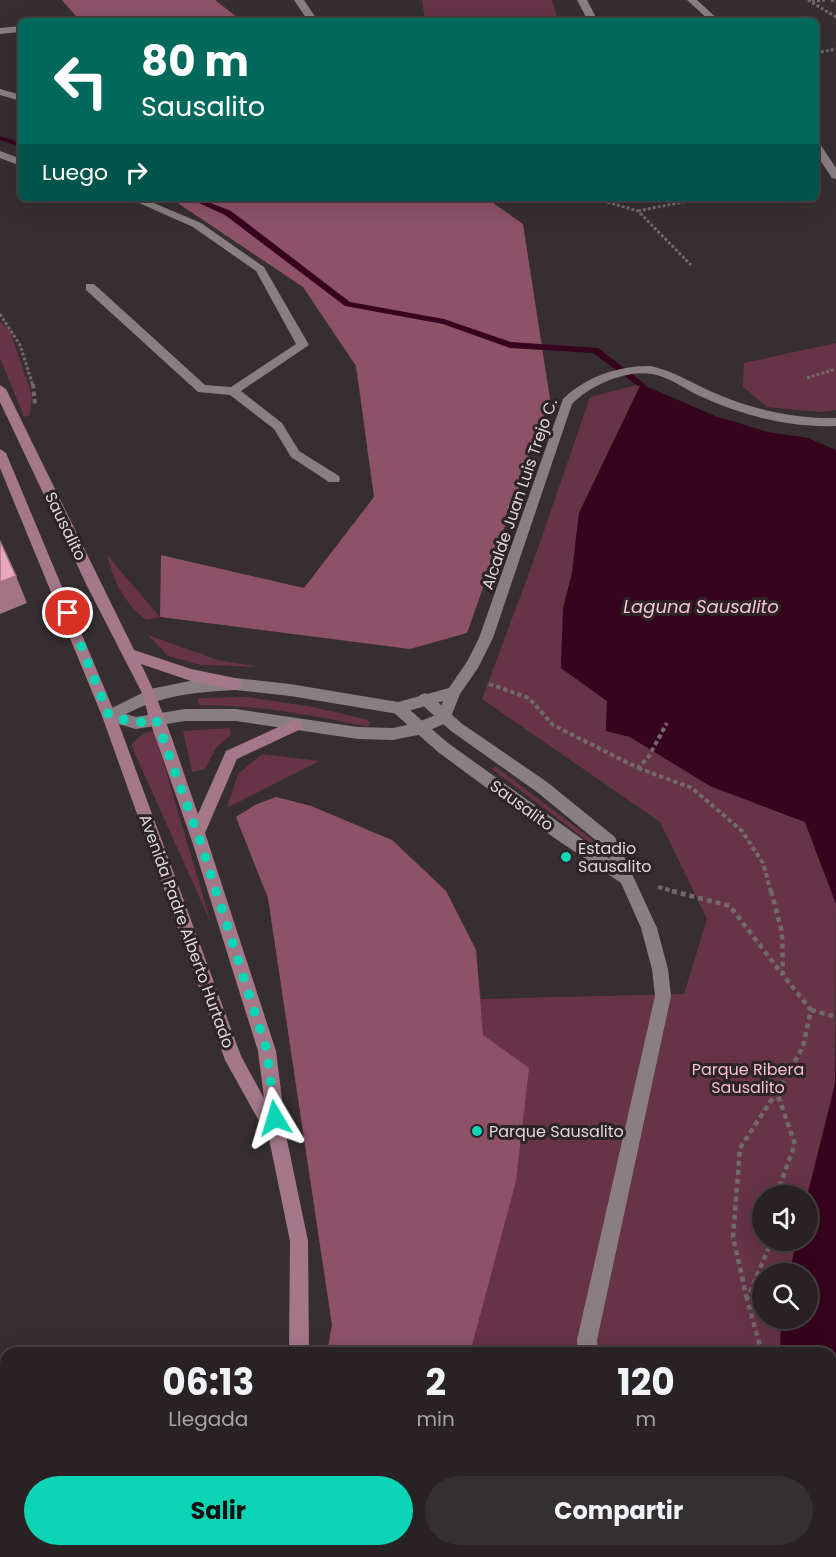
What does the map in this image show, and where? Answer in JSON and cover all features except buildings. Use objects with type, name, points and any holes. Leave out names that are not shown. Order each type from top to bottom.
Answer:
[{"type":"main road","name":"Sausalito","points":[[0,389],[150,695],[156,719]]},
{"type":"main road","name":"Sausalito","points":[[0,453],[109,716]]},
{"type":"main road","points":[[129,654],[191,675],[235,684]]},
{"type":"main road","name":"Avenida Padre Alberto Hurtado","points":[[109,716],[234,1060],[278,1140]]},
{"type":"main road","name":"Avenida Padre Alberto Hurtado","points":[[156,719],[197,833],[267,1051],[278,1140],[298,1240],[299,1347]]},
{"type":"main road","points":[[197,833],[231,755],[296,724]]},
{"type":"street","points":[[299,0],[311,18]]},
{"type":"street","points":[[582,0],[591,18]]},
{"type":"street","points":[[692,0],[712,18]]},
{"type":"street","points":[[0,31],[18,29]]},
{"type":"street","points":[[0,92],[18,97]]},
{"type":"street","points":[[819,150],[836,176]]},
{"type":"street","points":[[0,154],[18,162]]},
{"type":"street","points":[[141,201],[197,225],[260,269],[303,345],[233,391]]},
{"type":"street","points":[[90,287],[202,389],[233,391],[278,426],[295,454],[334,479]]},
{"type":"street","name":"Alcalde Juan Luis Trejo C.","points":[[454,692],[486,638],[567,402],[571,397],[598,380],[642,370],[657,371],[709,395],[764,413],[816,424],[836,422]]},
{"type":"street","points":[[109,716],[150,695],[190,687],[235,684],[290,690],[398,708],[454,692]]},
{"type":"street","points":[[109,716],[136,723],[207,713],[236,715],[358,734],[393,734],[418,729],[444,718],[454,692]]},
{"type":"street","name":"Sausalito","points":[[425,699],[444,718],[542,787],[610,842],[649,928],[660,969],[663,996],[591,1318],[588,1347]]},
{"type":"street","name":"Sausalito","points":[[398,708],[418,729],[595,858],[628,879]]},
{"type":"path","points":[[809,0],[826,0]]},
{"type":"path","points":[[809,0],[836,17]]},
{"type":"path","points":[[831,0],[836,2]]},
{"type":"path","points":[[819,52],[836,49]]},
{"type":"path","points":[[603,201],[638,212],[692,265]]},
{"type":"path","points":[[638,212],[689,201]]},
{"type":"path","points":[[807,378],[836,369]]},
{"type":"path","points":[[465,676],[529,698],[553,725],[638,768],[692,788],[742,831],[763,863],[782,932],[783,975]]},
{"type":"path","points":[[638,768],[649,756],[667,723]]},
{"type":"path","points":[[628,879],[730,906],[811,1010],[836,1017]]},
{"type":"path","points":[[760,1347],[733,1237],[740,1148],[777,1093],[803,1047],[811,1010]]},
{"type":"path","points":[[777,1093],[795,1144],[780,1185]]},
{"type":"path","points":[[747,1299],[767,1251]]},
{"type":"green space","points":[[422,0],[552,0],[557,18],[425,18]]},
{"type":"green space","points":[[0,321],[10,331],[32,395],[30,415],[24,417],[0,358]]},
{"type":"green space","points":[[836,343],[836,410],[820,412],[767,407],[743,387],[744,363]]},
{"type":"green space","name":"Parque Ribera Sausalito","points":[[641,384],[579,513],[572,573],[563,609],[561,668],[607,701],[606,731],[630,737],[710,786],[805,822],[836,904],[835,1084],[810,1185],[752,1185],[752,1251],[794,1251],[792,1263],[752,1263],[752,1329],[781,1329],[780,1347],[328,1347],[332,1325],[268,898],[236,817],[255,805],[276,797],[311,806],[392,840],[446,891],[476,950],[481,999],[684,994],[707,919],[660,822],[482,699],[536,554],[590,397]]},
{"type":"green space","points":[[107,554],[160,617],[146,620],[131,606],[116,582]]},
{"type":"green space","points":[[148,635],[218,660],[260,667],[200,665],[168,656]]},
{"type":"green space","points":[[247,697],[313,707],[368,720],[370,723],[368,727],[284,712],[199,705],[198,698]]},
{"type":"green space","points":[[230,728],[231,735],[216,748],[205,769],[192,772],[183,731]]},
{"type":"green space","points":[[154,731],[211,923],[131,745],[143,733]]},
{"type":"green space","points":[[262,754],[320,761],[227,808],[238,774]]},
{"type":"green space","points":[[495,766],[606,850],[602,852],[492,769]]},
{"type":"shaded area","points":[[62,0],[215,0],[238,18],[77,18]]},
{"type":"shaded area","points":[[179,201],[490,201],[523,224],[550,399],[467,633],[410,649],[160,617],[161,555],[304,588],[374,497],[356,366],[303,287],[179,204]]},
{"type":"shaded area","name":"Parque Sausalito","points":[[276,797],[311,806],[392,840],[446,891],[476,950],[483,1035],[529,1068],[516,1181],[472,1347],[328,1347],[332,1325],[268,898],[236,817],[255,805]]},
{"type":"water","name":"Laguna Sausalito","points":[[641,384],[715,416],[768,432],[808,438],[836,450],[836,904],[805,822],[710,786],[630,737],[606,731],[607,701],[561,668],[563,609],[572,573],[579,513]]},
{"type":"water","points":[[836,1032],[836,1347],[780,1347],[781,1329],[818,1329],[818,1263],[792,1263],[794,1251],[818,1251],[818,1185],[810,1185],[835,1084]]},
{"type":"waterway","points":[[0,138],[18,144]]},
{"type":"waterway","points":[[199,201],[228,213],[348,304],[444,322],[510,345],[595,350],[641,384]]},
{"type":"place","name":"Estadio Sausalito","points":[[566,857]]},
{"type":"place","name":"Parque Sausalito","points":[[477,1131]]},
{"type":"route","points":[[68,613],[109,716],[136,723],[156,719],[201,844],[267,1051],[275,1118]]}]
